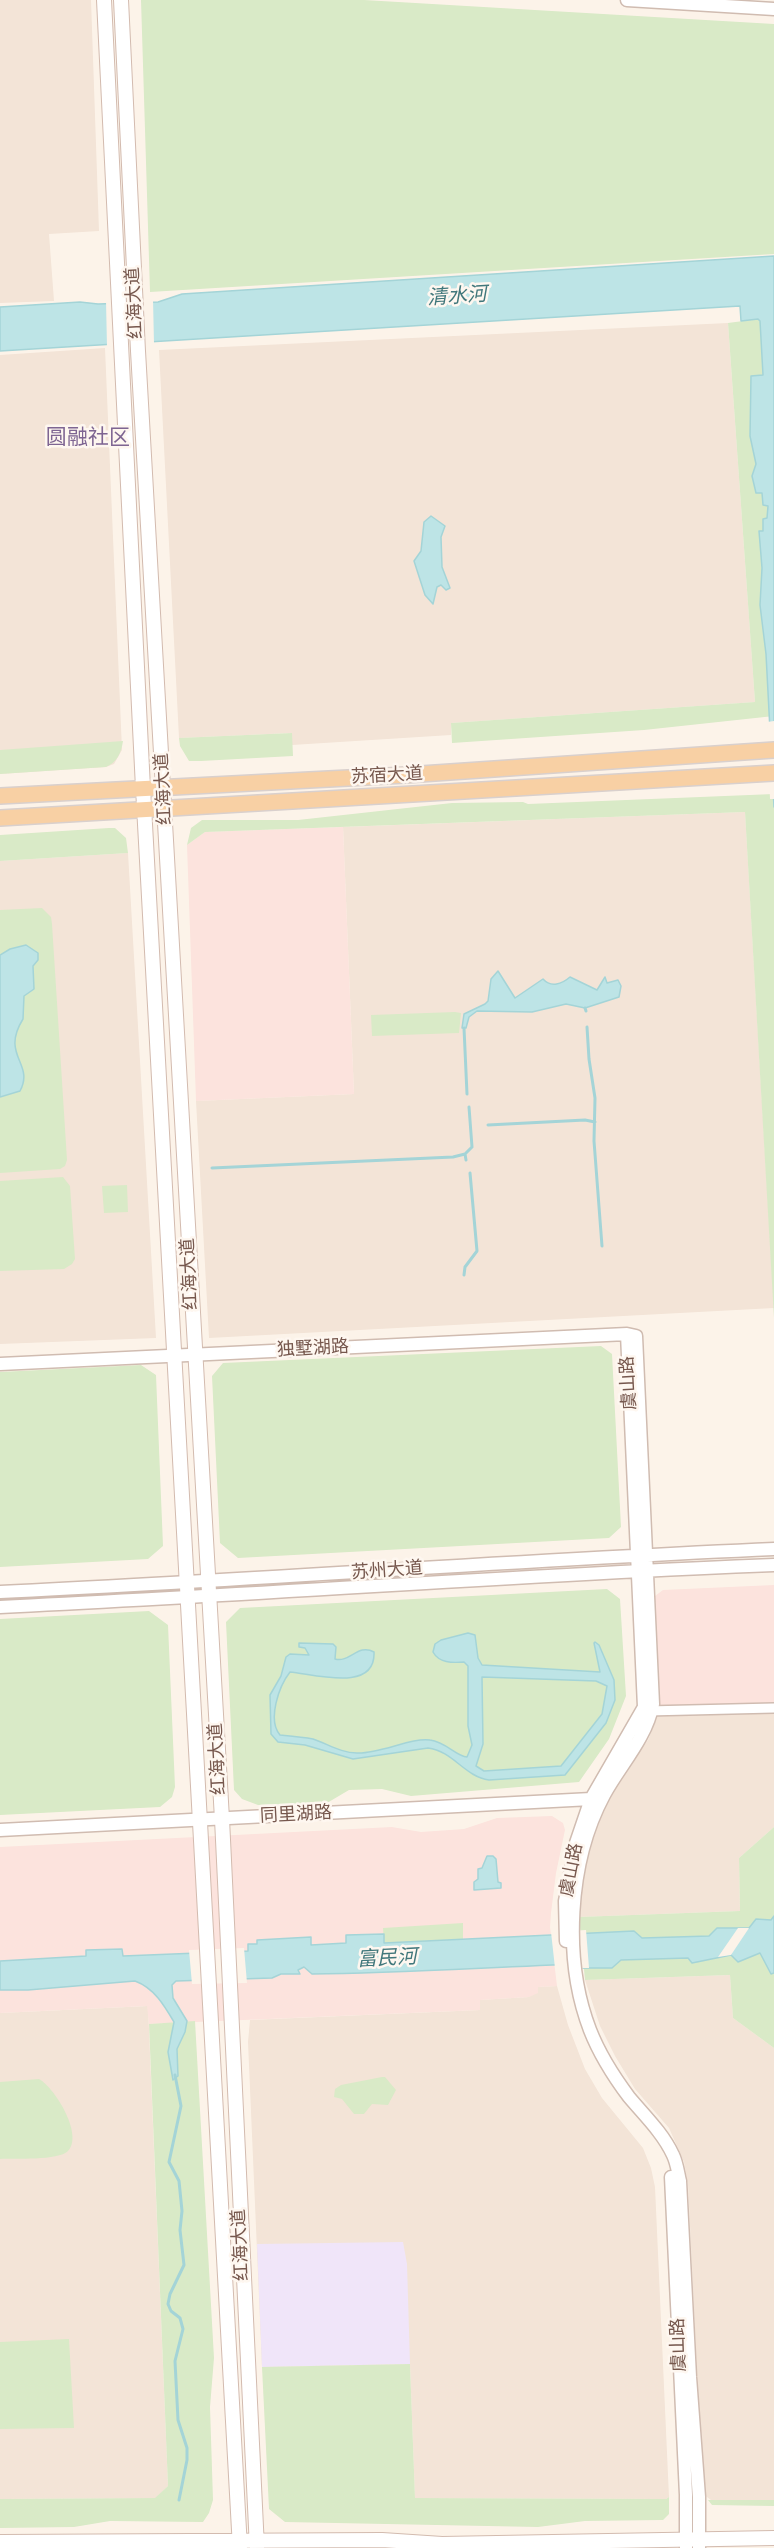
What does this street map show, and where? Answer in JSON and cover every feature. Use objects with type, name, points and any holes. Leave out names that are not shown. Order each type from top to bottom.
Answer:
[{"type":"main road","name":"红海大道","points":[[104,0],[143,788],[240,2544]]},
{"type":"main road","name":"红海大道","points":[[121,0],[138,351],[222,1819],[256,2545]]},
{"type":"main road","name":"苏宿大道","points":[[0,796],[406,775],[774,750]]},
{"type":"main road","name":"苏宿大道","points":[[0,818],[774,773]]},
{"type":"main road","points":[[0,2542],[256,2545],[382,2540],[442,2544],[693,2543],[774,2538]]},
{"type":"street","points":[[627,0],[774,9]]},
{"type":"street","name":"独墅湖路","points":[[0,1364],[627,1334]]},
{"type":"street","name":"虞山路","points":[[569,1933],[577,1878],[590,1829],[604,1795],[641,1738],[647,1711],[642,1555],[627,1334]]},
{"type":"street","name":"苏州大道","points":[[0,1592],[207,1583],[642,1555],[774,1549]]},
{"type":"street","name":"苏州大道","points":[[0,1607],[208,1598],[642,1570],[774,1565]]},
{"type":"street","points":[[647,1711],[774,1708]]},
{"type":"street","name":"虞山路","points":[[647,1711],[591,1799],[570,1869],[565,1901],[575,1989],[591,2032],[617,2080],[666,2143],[674,2157],[680,2181],[699,2497],[693,2543]]},
{"type":"street","name":"同里湖路","points":[[0,1830],[591,1799]]},
{"type":"shaded area","points":[[0,0],[91,0],[99,231],[49,234],[54,301],[0,303]]},
{"type":"shaded area","points":[[728,323],[755,702],[451,723],[451,735],[292,745],[291,733],[179,738],[159,350]]},
{"type":"shaded area","points":[[105,348],[122,750],[114,764],[106,767],[0,774],[0,355]]},
{"type":"shaded area","points":[[745,812],[774,1308],[209,1338],[196,1101],[354,1094],[343,827]]},
{"type":"shaded area","points":[[343,827],[354,1094],[196,1101],[187,845],[205,832]]},
{"type":"shaded area","points":[[128,853],[156,1338],[0,1344],[0,861]]},
{"type":"shaded area","points":[[774,1585],[774,1711],[658,1715],[655,1596],[663,1590]]},
{"type":"shaded area","points":[[774,1711],[774,1827],[739,1858],[740,1911],[579,1917],[583,1866],[608,1797],[648,1740],[658,1715]]},
{"type":"shaded area","points":[[552,1816],[563,1823],[565,1830],[556,1873],[550,1927],[557,1986],[538,1987],[538,1993],[529,1997],[480,2000],[480,2010],[149,2024],[147,2006],[0,2013],[0,1847],[392,1827],[421,1832],[464,1829],[497,1818]]},
{"type":"shaded area","points":[[730,1975],[733,2018],[774,2048],[774,2501],[711,2500],[703,2494],[688,2184],[684,2162],[669,2128],[635,2089],[615,2056],[600,2026],[585,1980]]},
{"type":"shaded area","points":[[557,1986],[568,2025],[585,2069],[602,2098],[643,2148],[651,2168],[655,2187],[669,2497],[666,2499],[415,2498],[410,2364],[262,2367],[248,2042],[250,2020],[480,2010],[479,2000],[529,1997],[537,1987]]},
{"type":"shaded area","points":[[148,2006],[168,2486],[156,2498],[0,2499],[0,2013]]},
{"type":"shaded area","points":[[403,2242],[407,2264],[410,2364],[262,2367],[257,2244]]},
{"type":"green space","points":[[141,0],[364,0],[774,24],[774,254],[150,292]]},
{"type":"green space","points":[[758,319],[774,330],[774,716],[644,730],[452,743],[451,723],[755,702],[728,323]]},
{"type":"green space","points":[[292,733],[293,756],[201,761],[189,761],[180,746],[179,738]]},
{"type":"green space","points":[[123,741],[118,757],[106,767],[0,774],[0,750]]},
{"type":"green space","points":[[774,794],[774,1318],[745,812],[205,832],[187,845],[191,828],[202,820],[298,820],[452,803],[523,802],[528,804]]},
{"type":"green space","points":[[115,828],[126,838],[128,853],[0,861],[0,835]]},
{"type":"green space","points":[[42,908],[51,917],[52,924],[67,1160],[65,1166],[60,1169],[0,1173],[0,910]]},
{"type":"green space","points":[[461,1013],[459,1033],[372,1036],[371,1015]]},
{"type":"green space","points":[[63,1177],[70,1186],[75,1259],[72,1264],[64,1269],[0,1271],[0,1181]]},
{"type":"green space","points":[[127,1185],[128,1212],[104,1213],[102,1186]]},
{"type":"green space","points":[[601,1346],[612,1354],[621,1527],[609,1538],[238,1558],[220,1543],[212,1376],[223,1363]]},
{"type":"green space","points":[[141,1365],[156,1375],[163,1546],[148,1559],[0,1567],[0,1372]]},
{"type":"green space","points":[[607,1589],[620,1599],[626,1696],[609,1739],[579,1782],[411,1796],[382,1789],[349,1790],[327,1803],[258,1805],[242,1799],[234,1790],[226,1622],[240,1608]]},
{"type":"green space","points":[[149,1611],[168,1625],[175,1787],[172,1797],[160,1807],[0,1815],[0,1619]]},
{"type":"green space","points":[[774,1827],[774,2048],[733,2018],[730,1975],[585,1980],[579,1917],[740,1911],[739,1858]]},
{"type":"green space","points":[[463,1923],[463,1939],[384,1943],[383,1928]]},
{"type":"green space","points":[[195,2021],[214,2358],[210,2407],[213,2500],[209,2513],[203,2522],[110,2521],[74,2527],[0,2528],[0,2499],[155,2498],[168,2486],[149,2024]]},
{"type":"green space","points":[[385,2077],[396,2090],[388,2105],[372,2104],[364,2114],[354,2114],[342,2099],[334,2097],[335,2089],[341,2085]]},
{"type":"green space","points":[[39,2079],[53,2092],[66,2112],[72,2134],[72,2144],[68,2151],[55,2156],[0,2159],[0,2082]]},
{"type":"green space","points":[[69,2339],[74,2428],[0,2429],[0,2342]]},
{"type":"green space","points":[[410,2364],[415,2498],[666,2499],[669,2497],[669,2514],[663,2520],[585,2521],[538,2527],[285,2522],[269,2509],[262,2367]]},
{"type":"green space","points":[[708,2500],[774,2500],[774,2506],[712,2505]]},
{"type":"water","name":"清水河","points":[[774,256],[774,807],[766,654],[760,605],[762,568],[759,531],[763,531],[763,519],[767,518],[768,506],[763,505],[762,493],[756,493],[752,476],[756,464],[750,436],[751,376],[763,375],[760,321],[758,319],[741,321],[740,306],[0,351],[0,307],[80,302],[98,304],[158,302],[182,294]]},
{"type":"water","points":[[431,516],[445,526],[441,537],[442,567],[450,588],[446,590],[441,585],[437,587],[433,604],[425,595],[414,561],[421,551],[424,522]]},
{"type":"water","points":[[26,945],[38,953],[38,960],[33,966],[34,989],[24,996],[23,1019],[15,1042],[24,1073],[23,1081],[20,1091],[0,1097],[0,955],[10,949]]},
{"type":"water","points":[[498,971],[515,998],[543,979],[556,984],[570,977],[597,990],[605,977],[607,983],[618,980],[621,986],[619,997],[585,1008],[566,1004],[532,1012],[477,1011],[469,1017],[466,1028],[462,1028],[464,1014],[488,1001],[491,979]]},
{"type":"water","points":[[468,1633],[475,1635],[478,1658],[482,1665],[600,1672],[595,1642],[599,1645],[614,1680],[615,1700],[606,1723],[565,1775],[489,1780],[473,1774],[445,1754],[428,1748],[353,1759],[305,1745],[278,1742],[271,1734],[270,1695],[281,1676],[286,1657],[290,1654],[309,1655],[305,1648],[299,1647],[299,1643],[333,1644],[336,1647],[335,1659],[345,1658],[363,1650],[374,1652],[372,1665],[365,1673],[355,1677],[328,1677],[290,1672],[276,1703],[276,1729],[280,1735],[313,1739],[351,1753],[366,1753],[414,1741],[430,1740],[441,1743],[467,1757],[472,1745],[468,1726],[468,1666],[464,1662],[446,1662],[436,1656],[433,1652],[435,1644],[441,1640]],"holes":[[[482,1677],[596,1681],[607,1686],[602,1714],[561,1766],[484,1771],[476,1766],[483,1744]]]},
{"type":"water","points":[[487,1856],[493,1856],[496,1859],[498,1882],[501,1883],[501,1888],[474,1890],[474,1882],[478,1879],[478,1869],[482,1868]]},
{"type":"water","name":"富民河","points":[[774,1916],[774,1973],[771,1974],[760,1953],[738,1962],[731,1955],[692,1963],[688,1958],[621,1960],[612,1968],[583,1968],[582,1964],[312,1974],[304,1967],[298,1970],[300,1974],[281,1974],[272,1978],[176,1981],[172,1985],[173,1998],[187,2021],[185,2032],[177,2049],[178,2076],[173,2080],[168,2052],[174,2022],[158,1998],[142,1984],[135,1981],[28,1990],[0,1990],[0,1961],[86,1956],[86,1950],[122,1949],[123,1956],[248,1951],[248,1944],[257,1944],[257,1940],[311,1937],[311,1945],[346,1943],[346,1935],[384,1934],[384,1943],[634,1931],[642,1938],[709,1936],[717,1928],[749,1928],[756,1919],[771,1920]]},
{"type":"pier","points":[[153,299],[154,344],[107,347],[106,301]]},
{"type":"pier","points":[[774,721],[774,799],[770,799],[767,722]]},
{"type":"pier","points":[[738,1928],[749,1928],[731,1955],[718,1957]]},
{"type":"pier","points":[[586,1930],[589,1968],[555,1968],[551,1932]]},
{"type":"pier","points":[[244,1948],[247,1983],[192,1984],[189,1950]]},
{"type":"waterway","points":[[587,1027],[595,1098],[594,1141],[602,1246]]},
{"type":"waterway","points":[[464,1028],[467,1094]]},
{"type":"waterway","points":[[212,1168],[453,1157],[465,1154],[472,1147],[469,1107]]},
{"type":"waterway","points":[[488,1125],[585,1120],[595,1122]]},
{"type":"waterway","points":[[465,1154],[466,1160]]},
{"type":"waterway","points":[[464,1275],[465,1267],[477,1251],[470,1173]]},
{"type":"waterway","points":[[175,2075],[181,2106],[169,2162],[179,2181],[182,2211],[180,2230],[184,2265],[170,2294],[168,2304],[171,2311],[180,2318],[183,2329],[175,2361],[178,2420],[187,2448],[187,2460],[179,2500]]},
{"type":"district","name":"圆融社区","points":[[88,438]]}]
